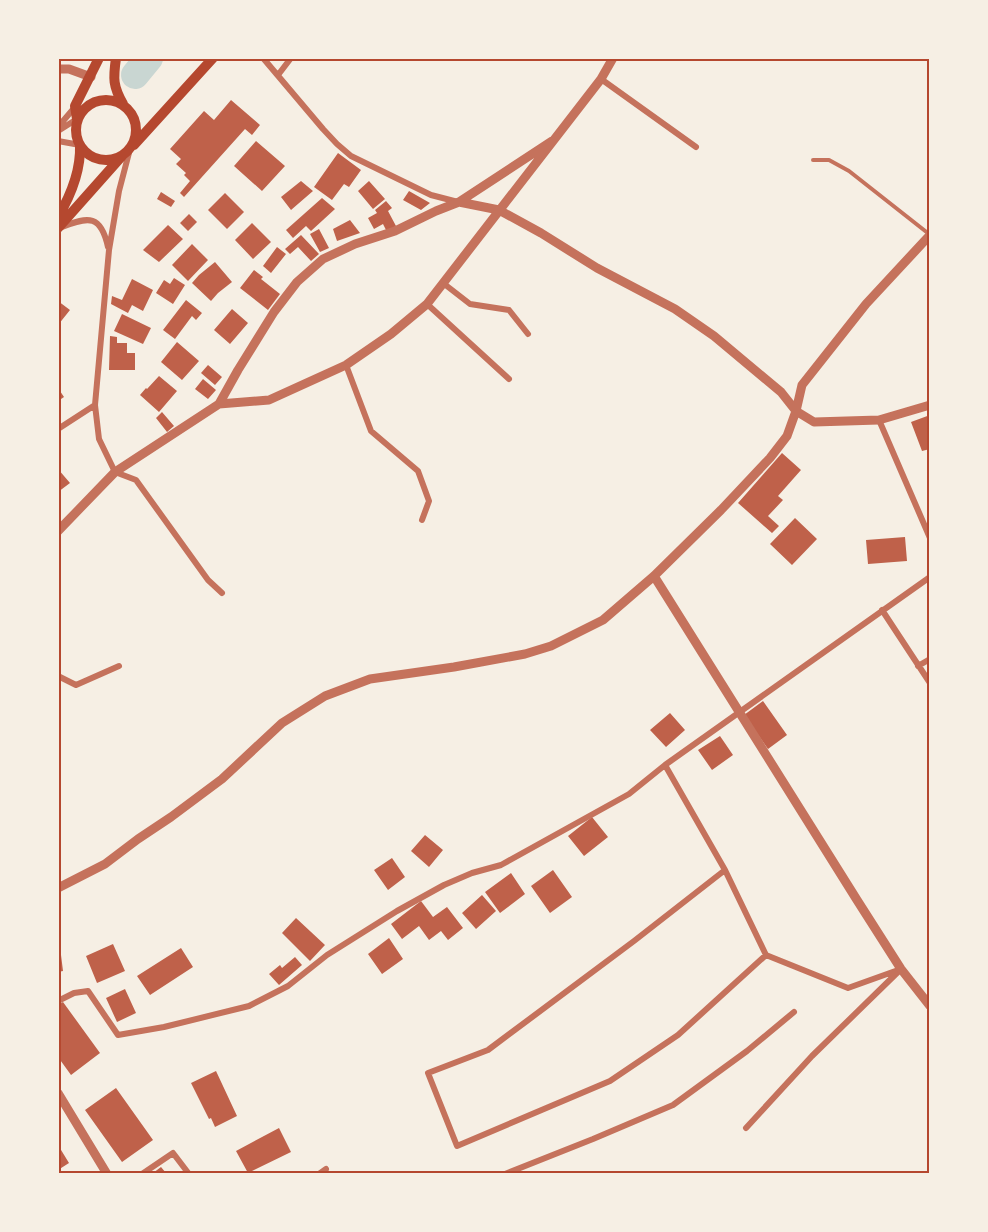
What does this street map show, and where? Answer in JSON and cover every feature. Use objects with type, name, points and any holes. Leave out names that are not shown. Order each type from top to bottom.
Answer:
[{"type":"main road","points":[[77,119],[82,111],[97,101],[115,100],[130,111],[135,120],[137,130],[135,140],[127,152],[114,159],[104,160],[86,153],[76,137],[75,106],[99,58]]},
{"type":"main road","points":[[116,58],[115,89],[123,105]]},
{"type":"main road","points":[[58,228],[213,58]]},
{"type":"main road","points":[[58,217],[70,198],[80,157],[80,145]]},
{"type":"street","points":[[263,58],[323,129],[351,156],[431,195],[499,210],[541,232],[597,268],[675,309],[714,336],[782,392],[796,411],[814,422],[879,420],[930,405]]},
{"type":"street","points":[[278,75],[291,58]]},
{"type":"street","points":[[219,404],[269,400],[346,365],[391,334],[427,304],[601,79],[613,58]]},
{"type":"street","points":[[58,69],[69,69],[91,77]]},
{"type":"street","points":[[601,79],[696,147]]},
{"type":"street","points":[[58,128],[75,106]]},
{"type":"street","points":[[58,128],[77,119]]},
{"type":"street","points":[[58,141],[80,145]]},
{"type":"street","points":[[58,531],[115,472],[219,404],[274,312],[297,282],[314,266],[336,252],[395,231],[459,202],[552,141]]},
{"type":"street","points":[[127,152],[109,250],[95,405],[99,440],[115,472],[136,480],[208,580],[222,593]]},
{"type":"street","points":[[58,228],[82,219],[93,220],[101,226],[106,235],[109,250]]},
{"type":"street","points":[[58,888],[105,864],[171,817],[222,779],[282,723],[325,696],[370,679],[525,654],[551,646],[603,620],[654,576],[770,458],[787,436],[802,385],[866,304],[930,235]]},
{"type":"street","points":[[443,283],[470,304],[509,310],[528,334]]},
{"type":"street","points":[[427,304],[509,379]]},
{"type":"street","points":[[346,365],[371,431],[418,471],[429,501],[422,520]]},
{"type":"street","points":[[58,429],[95,405]]},
{"type":"street","points":[[879,420],[930,538]]},
{"type":"street","points":[[654,576],[856,900],[901,969],[930,1005]]},
{"type":"street","points":[[58,1001],[74,993],[88,991],[117,1035],[164,1028],[249,1006],[288,986],[327,955],[398,910],[444,885],[472,873],[501,865],[629,794],[665,765],[930,577]]},
{"type":"street","points":[[882,610],[930,683]]},
{"type":"street","points":[[918,666],[930,659]]},
{"type":"street","points":[[58,676],[76,685],[119,666]]},
{"type":"street","points":[[665,765],[725,870],[766,956],[848,988],[901,969]]},
{"type":"street","points":[[725,870],[488,1050],[428,1073],[457,1146],[610,1081],[678,1035],[766,956]]},
{"type":"street","points":[[746,1128],[812,1056],[901,969]]},
{"type":"street","points":[[505,1173],[673,1106],[747,1051],[794,1012]]},
{"type":"street","points":[[58,1093],[107,1173]]},
{"type":"street","points":[[142,1173],[173,1153],[189,1173]]},
{"type":"street","points":[[319,1173],[326,1169]]},
{"type":"lane","points":[[813,160],[829,160],[849,171],[930,235]]},
{"type":"building","points":[[231,100],[260,125],[252,135],[245,129],[184,197],[180,193],[190,181],[184,175],[186,173],[176,164],[181,159],[170,149],[204,111],[214,120]]},
{"type":"building","points":[[256,141],[285,166],[262,191],[234,166]]},
{"type":"building","points":[[338,153],[361,170],[349,187],[344,184],[332,200],[314,187]]},
{"type":"building","points":[[301,181],[313,191],[291,210],[281,197]]},
{"type":"building","points":[[369,181],[385,199],[373,209],[358,191]]},
{"type":"building","points":[[409,191],[430,203],[421,210],[403,200]]},
{"type":"building","points":[[161,192],[175,201],[171,207],[157,199]]},
{"type":"building","points":[[225,193],[244,212],[227,229],[208,210]]},
{"type":"building","points":[[322,198],[335,209],[311,231],[306,226],[293,238],[286,230]]},
{"type":"building","points":[[386,201],[392,208],[388,211],[396,226],[387,232],[383,224],[374,229],[368,218],[377,213],[375,210]]},
{"type":"building","points":[[189,214],[197,222],[188,231],[180,223]]},
{"type":"building","points":[[350,220],[360,233],[337,241],[333,229]]},
{"type":"building","points":[[252,223],[271,242],[253,259],[235,240]]},
{"type":"building","points":[[168,225],[183,239],[159,262],[143,250]]},
{"type":"building","points":[[319,229],[329,248],[320,252],[310,234]]},
{"type":"building","points":[[301,235],[319,254],[311,261],[298,247],[290,254],[285,249]]},
{"type":"building","points":[[192,244],[208,260],[188,281],[172,265]]},
{"type":"building","points":[[277,247],[286,254],[271,273],[263,266]]},
{"type":"building","points":[[215,262],[232,282],[211,301],[192,283]]},
{"type":"building","points":[[254,270],[263,277],[261,279],[280,294],[268,310],[240,288]]},
{"type":"building","points":[[174,278],[185,285],[173,304],[156,293],[164,280],[170,284]]},
{"type":"building","points":[[132,279],[153,290],[143,311],[132,305],[128,313],[111,304],[112,296],[122,300]]},
{"type":"building","points":[[186,300],[202,313],[196,320],[192,316],[175,339],[163,330]]},
{"type":"building","points":[[58,301],[70,310],[58,325]]},
{"type":"building","points":[[232,309],[248,323],[230,344],[214,330]]},
{"type":"building","points":[[122,314],[151,328],[143,344],[114,331]]},
{"type":"building","points":[[110,336],[117,337],[117,343],[127,343],[127,353],[135,353],[135,370],[109,370]]},
{"type":"building","points":[[177,342],[199,361],[182,380],[161,362]]},
{"type":"building","points":[[208,365],[222,377],[215,385],[201,373]]},
{"type":"building","points":[[159,376],[177,391],[159,412],[140,395]]},
{"type":"building","points":[[203,379],[216,390],[208,399],[195,389]]},
{"type":"building","points":[[58,388],[64,397],[58,401]]},
{"type":"building","points":[[162,412],[174,426],[167,432],[156,418]]},
{"type":"building","points":[[930,415],[930,449],[922,451],[911,422]]},
{"type":"building","points":[[782,453],[801,470],[778,496],[783,500],[768,516],[779,526],[772,533],[738,503]]},
{"type":"building","points":[[58,469],[70,483],[58,492]]},
{"type":"building","points":[[795,518],[817,539],[792,565],[770,544]]},
{"type":"building","points":[[905,537],[907,561],[868,564],[866,540]]},
{"type":"building","points":[[763,701],[787,735],[768,749],[744,715]]},
{"type":"building","points":[[670,713],[685,730],[666,747],[650,730]]},
{"type":"building","points":[[720,736],[733,755],[712,770],[698,750]]},
{"type":"building","points":[[592,817],[608,837],[584,856],[568,836]]},
{"type":"building","points":[[425,835],[443,850],[429,867],[411,851]]},
{"type":"building","points":[[392,858],[405,877],[388,890],[374,870]]},
{"type":"building","points":[[553,870],[572,897],[550,913],[531,886]]},
{"type":"building","points":[[511,873],[525,894],[500,913],[485,892]]},
{"type":"building","points":[[482,895],[496,911],[476,929],[462,913]]},
{"type":"building","points":[[421,901],[433,917],[447,907],[463,928],[448,940],[441,931],[429,940],[419,926],[402,939],[391,924]]},
{"type":"building","points":[[296,918],[325,945],[310,961],[282,933]]},
{"type":"building","points":[[389,938],[403,959],[382,974],[368,954]]},
{"type":"building","points":[[113,944],[125,971],[97,983],[86,956]]},
{"type":"building","points":[[58,947],[60,947],[63,971],[58,972]]},
{"type":"building","points":[[181,948],[193,967],[150,995],[137,976]]},
{"type":"building","points":[[295,957],[302,965],[279,985],[269,974],[280,965],[282,968]]},
{"type":"building","points":[[125,989],[136,1013],[117,1022],[106,998]]},
{"type":"building","points":[[63,1002],[100,1053],[71,1075],[58,1057],[58,1005]]},
{"type":"building","points":[[216,1071],[237,1116],[215,1127],[191,1083]]},
{"type":"building","points":[[116,1088],[153,1140],[122,1162],[85,1110]]},
{"type":"building","points":[[279,1128],[291,1152],[248,1173],[236,1151]]},
{"type":"building","points":[[58,1145],[69,1163],[58,1170]]},
{"type":"building","points":[[161,1167],[166,1173],[153,1173]]},
{"type":"waterway","points":[[135,75],[149,58]]}]
